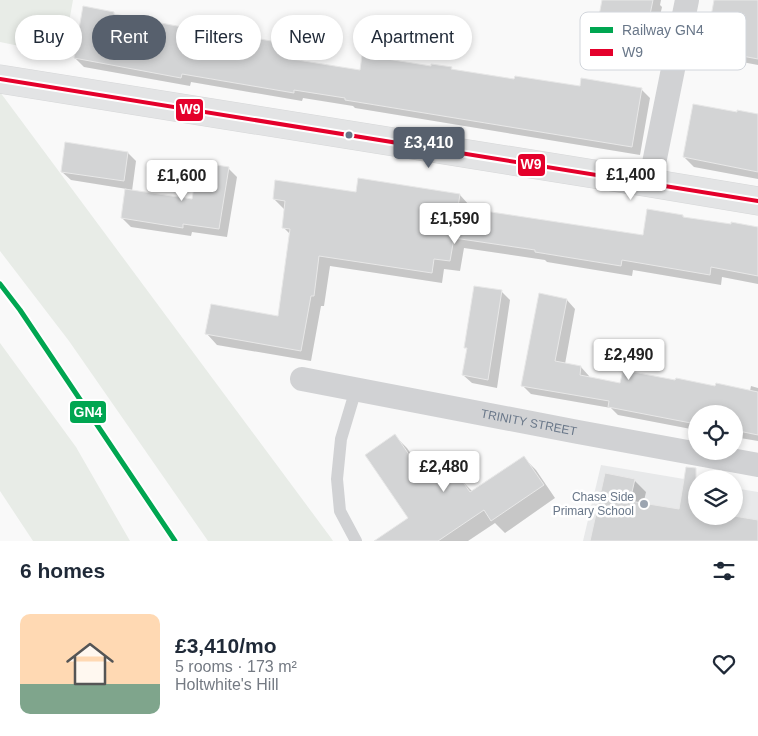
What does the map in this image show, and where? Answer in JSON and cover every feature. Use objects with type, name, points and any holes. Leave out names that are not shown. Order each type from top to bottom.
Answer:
[{"type":"street","points":[[650,183],[673,70]]},
{"type":"street","points":[[0,79],[758,201]]},
{"type":"street","name":"TRINITY STREET","points":[[302,378],[758,465]]},
{"type":"lane","points":[[356,389],[341,439],[337,479],[340,512],[356,541]]},
{"type":"shaded area","points":[[0,0],[73,0],[70,15],[15,15],[15,45],[0,42]]},
{"type":"shaded area","points":[[0,92],[333,541],[208,541],[69,341],[0,251]]},
{"type":"shaded area","points":[[0,343],[76,447],[130,541],[33,541],[0,491]]},
{"type":"shaded area","name":"Chase Side Primary School","points":[[601,465],[688,480],[688,525],[743,525],[743,490],[758,492],[758,541],[583,541]]},
{"type":"building","points":[[602,0],[653,0],[651,12],[600,12]]},
{"type":"building","points":[[714,0],[758,0],[758,59],[746,57],[746,12],[712,12]]},
{"type":"building","points":[[83,6],[114,12],[114,14],[119,15],[92,15],[92,60],[166,60],[166,24],[176,26],[176,60],[261,60],[261,39],[271,41],[271,60],[297,60],[360,70],[361,60],[393,60],[452,67],[451,69],[514,79],[515,76],[580,86],[581,78],[642,88],[632,147],[345,100],[345,98],[294,90],[294,93],[182,74],[181,78],[82,59]]},
{"type":"building","points":[[693,104],[758,114],[758,172],[683,157]]},
{"type":"building","points":[[65,142],[128,152],[124,181],[61,172]]},
{"type":"building","points":[[198,162],[229,167],[219,229],[183,224],[183,228],[121,218],[125,189],[192,199]]},
{"type":"building","points":[[358,178],[460,194],[458,207],[643,235],[647,209],[683,215],[683,217],[758,227],[758,276],[711,267],[710,275],[622,260],[621,266],[535,252],[535,250],[454,238],[450,261],[434,259],[432,273],[319,256],[314,296],[311,296],[301,351],[205,334],[211,304],[278,316],[290,229],[282,228],[285,201],[273,199],[275,180],[356,192]]},
{"type":"building","points":[[474,286],[502,290],[488,380],[462,375],[467,348],[464,348]]},
{"type":"building","points":[[539,293],[567,299],[555,361],[581,366],[580,375],[620,383],[623,370],[715,386],[716,383],[758,392],[758,435],[743,432],[743,405],[688,405],[688,422],[608,407],[609,401],[521,386]]},
{"type":"building","points":[[395,434],[416,465],[434,452],[454,482],[460,478],[470,492],[524,456],[544,485],[491,521],[484,510],[438,541],[374,541],[408,518],[365,455]]},
{"type":"building","name":"Chase Side Primary School","points":[[686,467],[696,468],[696,470],[688,470],[688,525],[743,525],[743,518],[758,520],[758,541],[590,541],[605,473],[635,479],[630,501],[679,509]]},
{"type":"rail line","name":"GN4","points":[[0,284],[20,310],[175,541]]},
{"type":"transit line","name":"W9","points":[[0,79],[758,201]]},
{"type":"place","name":"Chase Side Primary School","points":[[644,504]]}]
